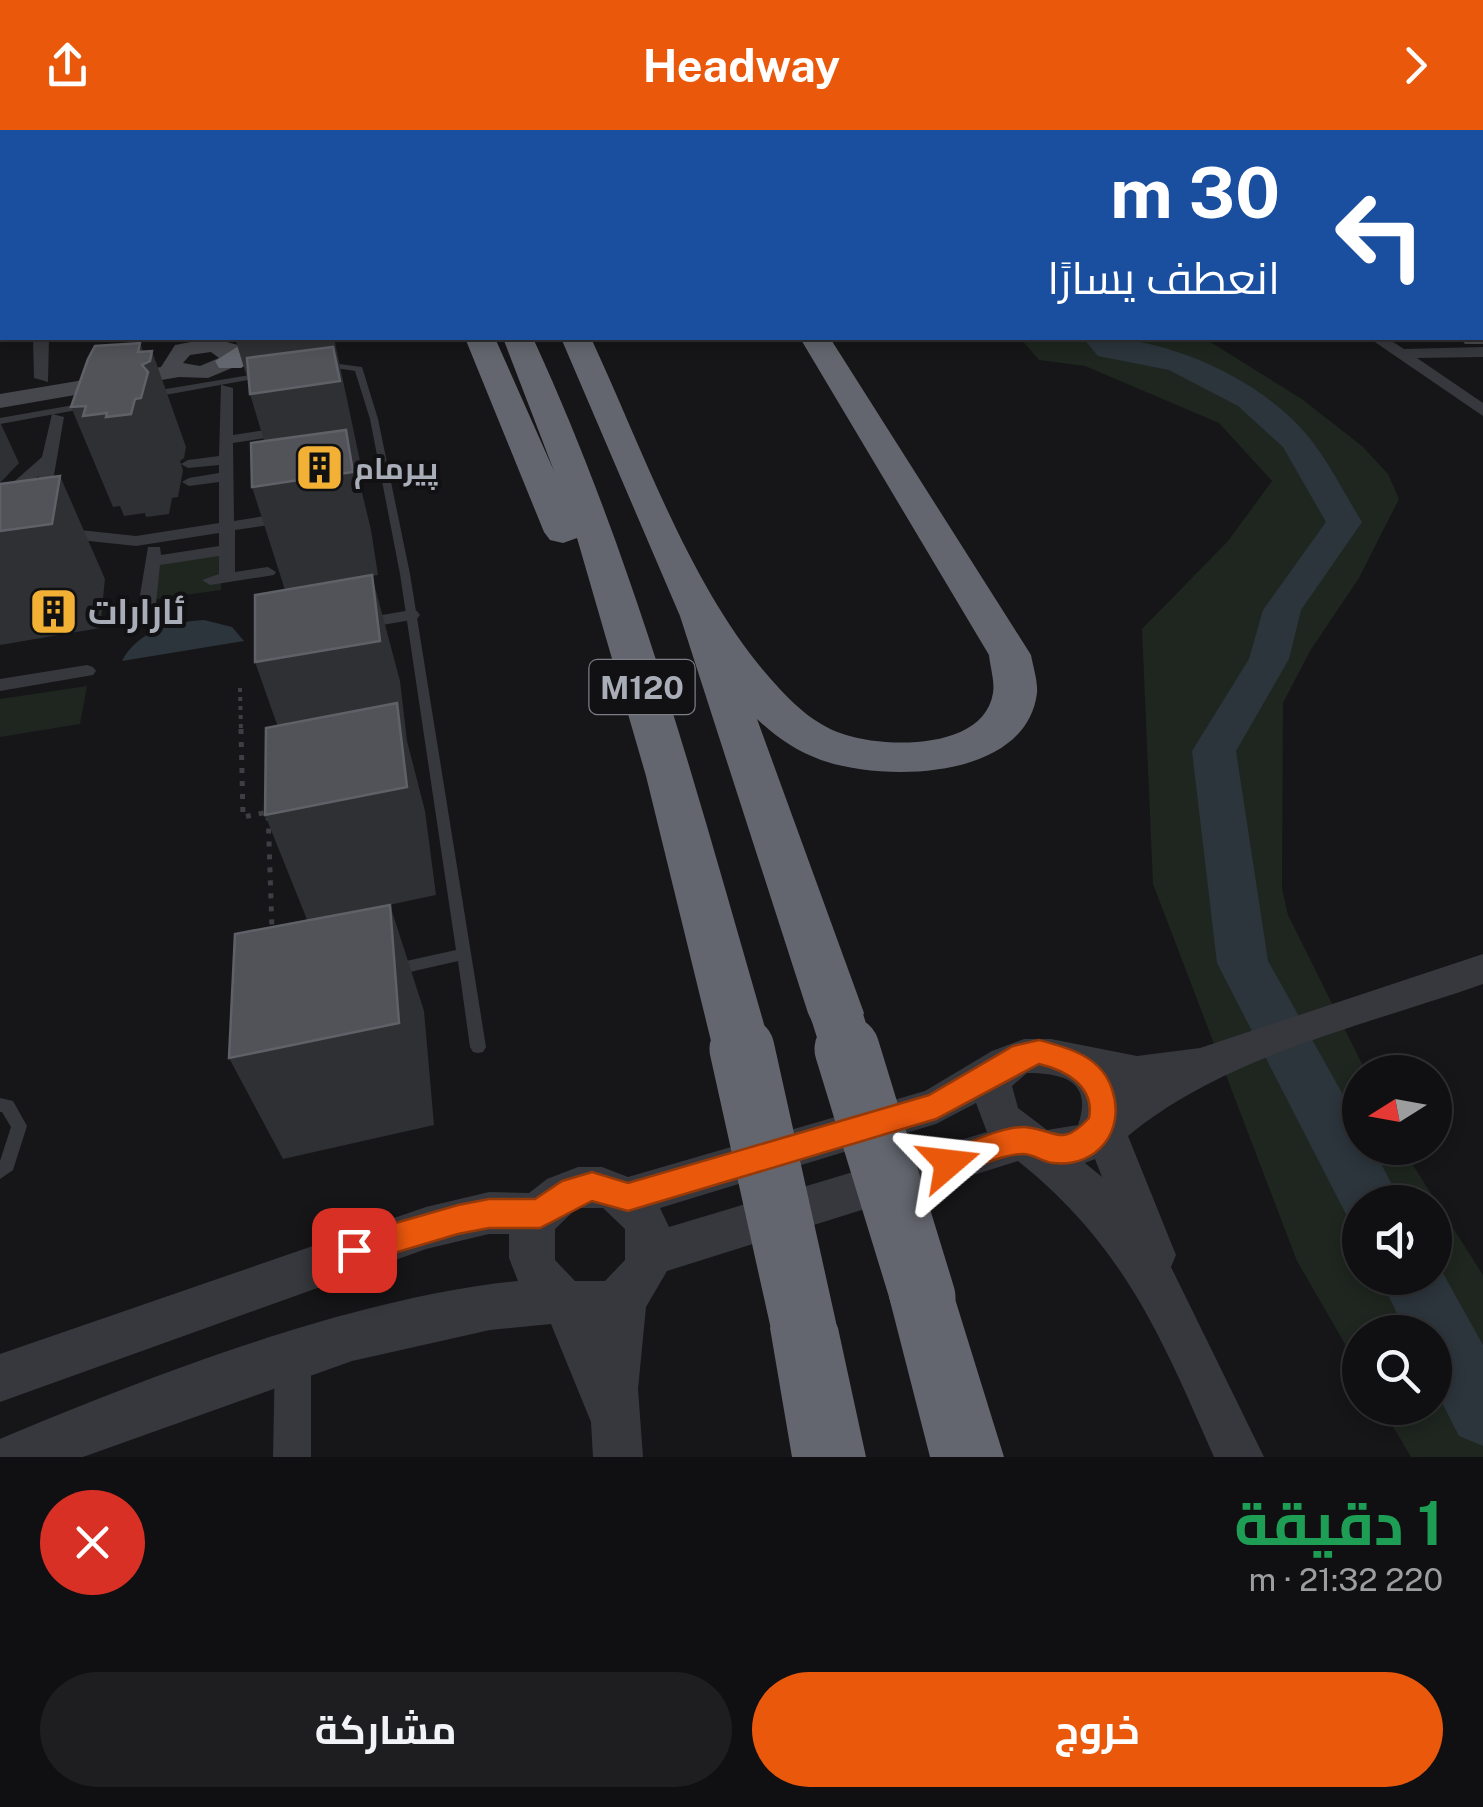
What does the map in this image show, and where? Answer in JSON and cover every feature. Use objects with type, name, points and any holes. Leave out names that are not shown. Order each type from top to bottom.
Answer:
[{"type":"highway","points":[[224,353],[266,340]]},
{"type":"highway","points":[[481,340],[672,787]]},
{"type":"highway","name":"M120","points":[[519,340],[560,436],[604,560],[672,787],[741,1044],[830,1457]]},
{"type":"highway","name":"M120","points":[[599,340],[700,616],[836,1012],[924,1297],[967,1457]]},
{"type":"highway","points":[[700,616],[783,718],[808,736],[839,750],[892,759],[945,754],[987,735],[1012,707],[1016,675],[1002,640],[816,340]]},
{"type":"main road","points":[[0,385],[179,354],[212,370],[224,353]]},
{"type":"main road","points":[[0,401],[179,354]]},
{"type":"street","points":[[40,340],[42,378]]},
{"type":"street","points":[[1380,340],[1483,411]]},
{"type":"street","points":[[1400,354],[1483,352]]},
{"type":"street","points":[[224,353],[226,550],[219,579],[268,572]]},
{"type":"street","points":[[57,417],[50,458],[50,491],[38,528],[125,541],[302,515]]},
{"type":"street","points":[[226,440],[308,428]]},
{"type":"street","points":[[1,500],[12,483],[50,458]]},
{"type":"street","points":[[188,464],[226,460]]},
{"type":"street","points":[[189,482],[226,478]]},
{"type":"street","points":[[146,612],[156,538]]},
{"type":"street","points":[[152,561],[226,550]]},
{"type":"street","points":[[332,628],[411,615]]},
{"type":"street","points":[[0,685],[86,671]]},
{"type":"street","points":[[16,1457],[293,1356],[394,1324],[456,1310],[563,1300],[595,1304],[637,1273],[1024,1140],[1038,1147],[1070,1150],[1100,1130],[1157,1080],[1483,969]]},
{"type":"street","points":[[616,1440],[563,1300],[537,1280],[530,1265],[529,1247],[540,1214],[572,1190],[592,1186],[628,1197],[936,1106],[1010,1060],[1039,1052],[1157,1080]]},
{"type":"street","points":[[1010,1060],[994,1080],[994,1106],[1011,1131],[1080,1186],[1121,1232],[1150,1276],[1239,1457]]},
{"type":"street","points":[[1071,1060],[1096,1082],[1105,1110],[1100,1130],[1239,1457]]},
{"type":"street","points":[[616,1440],[616,1355],[648,1222],[628,1197]]},
{"type":"street","points":[[0,1378],[426,1228],[489,1214],[540,1214]]},
{"type":"street","points":[[292,1457],[293,1356]]},
{"type":"lane","points":[[314,366],[343,364],[363,375],[392,502],[478,1047]]},
{"type":"lane","points":[[145,396],[270,373]]},
{"type":"lane","points":[[0,421],[107,402]]},
{"type":"lane","points":[[417,780],[435,777]]},
{"type":"lane","points":[[374,974],[462,954]]},
{"type":"lane","points":[[0,1105],[7,1106],[19,1126],[7,1165],[0,1171]]},
{"type":"path","points":[[240,688],[243,817],[281,808]]},
{"type":"path","points":[[268,812],[273,941]]},
{"type":"shaded area","points":[[1022,340],[1207,340],[1303,400],[1362,446],[1388,474],[1399,499],[1359,578],[1310,651],[1283,703],[1282,888],[1288,915],[1358,1055],[1342,1055],[1342,1165],[1413,1165],[1426,1185],[1342,1185],[1342,1295],[1452,1295],[1452,1226],[1483,1275],[1483,1457],[1411,1457],[1392,1425],[1452,1425],[1452,1315],[1342,1315],[1342,1339],[1297,1261],[1153,884],[1142,629],[1228,541],[1272,481],[1219,423],[1085,366],[1039,360]]},
{"type":"shaded area","points":[[223,552],[221,590],[151,600],[157,562]]},
{"type":"shaded area","points":[[204,620],[232,627],[244,641],[122,661],[146,635],[180,623]]},
{"type":"shaded area","points":[[87,686],[80,724],[0,737],[0,699]]},
{"type":"building","points":[[140,343],[138,352],[152,351],[150,361],[142,365],[148,372],[141,398],[135,399],[131,414],[83,416],[86,406],[71,407],[95,346]]},
{"type":"building","points":[[333,347],[340,381],[250,394],[247,358]]},
{"type":"building","points":[[346,430],[353,472],[252,487],[251,443]]},
{"type":"building","points":[[60,476],[52,524],[0,531],[0,484]]},
{"type":"building","points":[[372,575],[380,641],[255,662],[255,595]]},
{"type":"building","points":[[397,703],[407,787],[265,815],[266,728]]},
{"type":"building","points":[[390,905],[399,1023],[229,1058],[235,934]]},
{"type":"waterway","points":[[1099,340],[1108,350],[1180,364],[1249,400],[1294,441],[1344,522],[1282,610],[1269,659],[1214,751],[1243,963],[1362,1185]]},
{"type":"waterway","points":[[1420,1295],[1483,1412]]},
{"type":"place","name":"پیرمام","points":[[319,468]]},
{"type":"place","name":"ئارارات","points":[[53,611]]},
{"type":"route","points":[[354,1250],[489,1214],[540,1214],[572,1190],[592,1186],[628,1197],[936,1106],[1023,1054],[1039,1052],[1071,1060],[1096,1082],[1105,1110],[1095,1136],[1084,1144],[1070,1150],[1054,1150],[1024,1140],[949,1163]]}]
